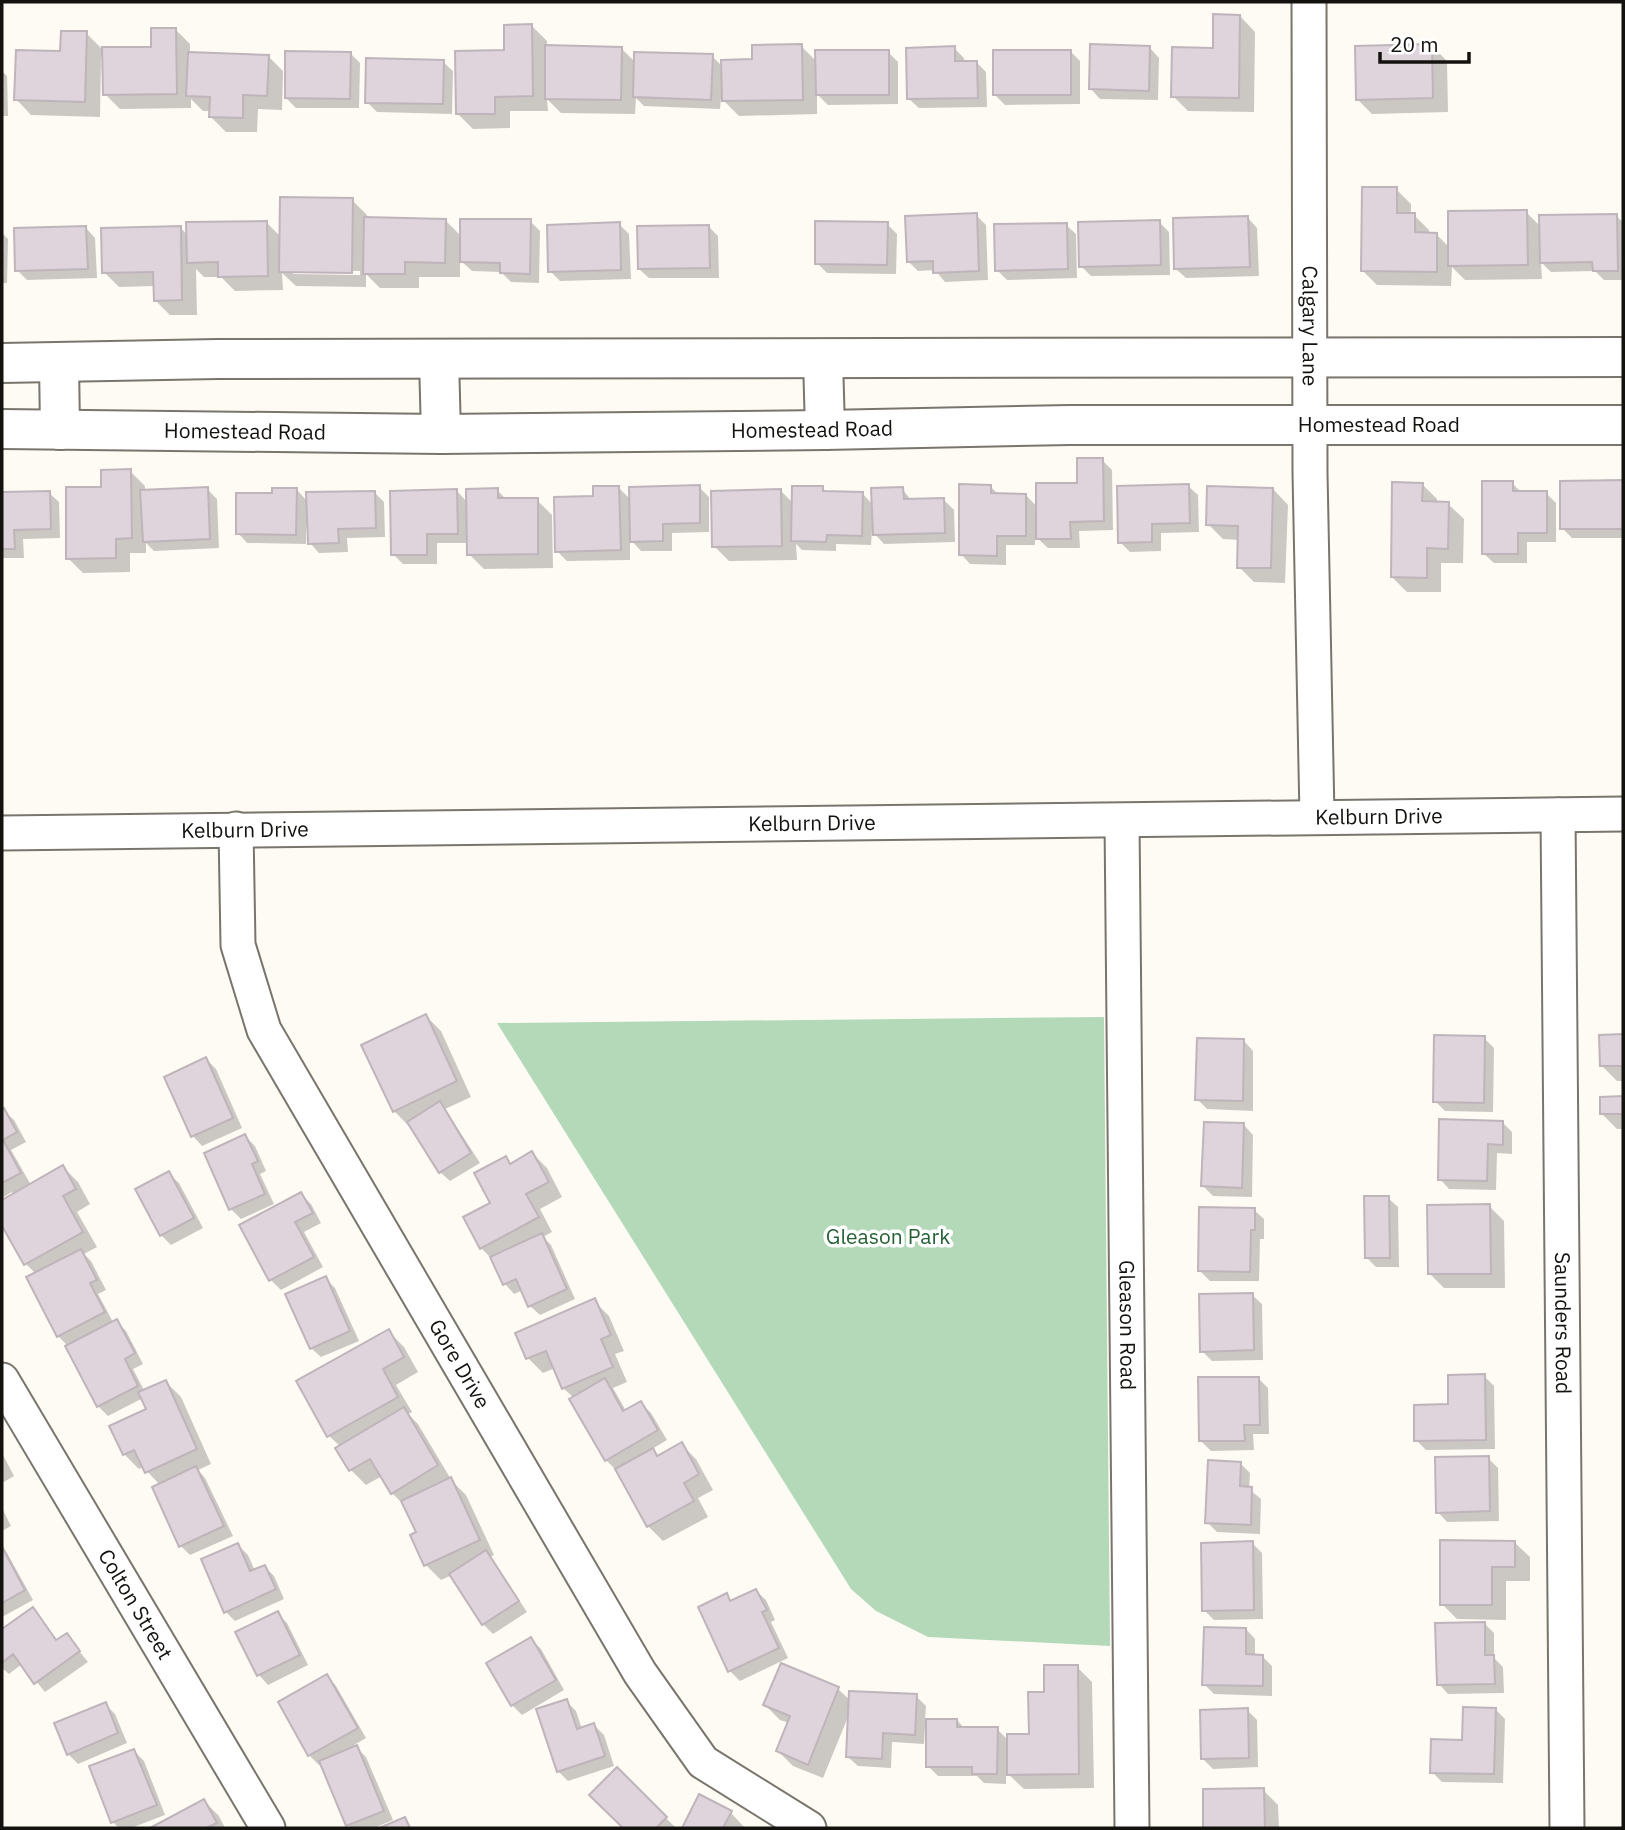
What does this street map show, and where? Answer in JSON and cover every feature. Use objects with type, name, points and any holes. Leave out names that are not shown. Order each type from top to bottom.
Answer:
[{"type":"main road","points":[[2,363],[439,359],[1623,358]]},
{"type":"main road","points":[[439,359],[441,434]]},
{"type":"main road","points":[[823,359],[825,430]]},
{"type":"main road","points":[[59,362],[60,430]]},
{"type":"main road","name":"Homestead Road","points":[[2,429],[441,434],[1310,423],[1623,425]]},
{"type":"street","name":"Calgary Lane","points":[[1309,2],[1310,423],[1317,817]]},
{"type":"street","name":"Kelburn Drive","points":[[2,833],[1623,814]]},
{"type":"street","name":"Saunders Road","points":[[1558,815],[1567,1828]]},
{"type":"street","name":"Gleason Road","points":[[1122,821],[1132,1828]]},
{"type":"street","name":"Gore Drive","points":[[236,829],[238,945],[264,1030],[640,1673],[703,1762],[809,1828]]},
{"type":"street","name":"Colton Street","points":[[2,1380],[268,1828]]},
{"type":"green space","name":"Gleason Park","points":[[1104,1017],[1110,1646],[928,1637],[876,1611],[851,1589],[497,1023]]},
{"type":"building","points":[[1213,14],[1240,15],[1239,98],[1171,97],[1172,47],[1213,48]]},
{"type":"building","points":[[532,24],[533,96],[495,97],[495,114],[456,114],[455,51],[504,50],[504,25]]},
{"type":"building","points":[[151,28],[176,28],[177,94],[103,95],[102,47],[151,47]]},
{"type":"building","points":[[61,31],[87,31],[85,102],[14,100],[16,50],[60,51]]},
{"type":"building","points":[[802,44],[803,100],[722,101],[721,60],[752,59],[752,45]]},
{"type":"building","points":[[1090,44],[1150,46],[1149,91],[1089,89]]},
{"type":"building","points":[[1432,44],[1433,98],[1356,100],[1355,46]]},
{"type":"building","points":[[545,45],[622,47],[621,100],[545,99]]},
{"type":"building","points":[[955,46],[955,61],[977,61],[978,98],[907,99],[906,48]]},
{"type":"building","points":[[815,50],[889,50],[889,95],[816,95]]},
{"type":"building","points":[[993,50],[1071,50],[1071,95],[993,95]]},
{"type":"building","points":[[285,51],[351,52],[350,99],[285,98]]},
{"type":"building","points":[[188,52],[269,55],[267,96],[243,95],[243,118],[209,117],[210,97],[186,96]]},
{"type":"building","points":[[634,52],[713,54],[711,100],[633,97]]},
{"type":"building","points":[[366,58],[444,60],[443,104],[365,103]]},
{"type":"building","points":[[1362,187],[1397,187],[1397,213],[1415,213],[1415,232],[1437,233],[1437,272],[1361,271]]},
{"type":"building","points":[[280,197],[353,198],[352,273],[279,272]]},
{"type":"building","points":[[1527,210],[1528,265],[1448,266],[1448,211]]},
{"type":"building","points":[[977,213],[979,271],[933,273],[933,261],[907,262],[905,216]]},
{"type":"building","points":[[1617,214],[1618,271],[1593,271],[1592,262],[1540,263],[1539,215]]},
{"type":"building","points":[[1248,216],[1250,267],[1174,269],[1173,218]]},
{"type":"building","points":[[364,217],[446,219],[445,263],[405,262],[405,274],[363,274]]},
{"type":"building","points":[[460,219],[531,219],[530,274],[500,273],[500,263],[460,262]]},
{"type":"building","points":[[1160,220],[1161,265],[1079,267],[1078,222]]},
{"type":"building","points":[[267,221],[268,276],[218,277],[218,262],[187,263],[186,222]]},
{"type":"building","points":[[815,221],[888,222],[887,265],[815,264]]},
{"type":"building","points":[[620,222],[621,270],[548,272],[547,225]]},
{"type":"building","points":[[1067,223],[1068,269],[995,271],[994,224]]},
{"type":"building","points":[[709,225],[710,268],[638,269],[637,226]]},
{"type":"building","points":[[86,226],[88,269],[15,271],[14,228]]},
{"type":"building","points":[[181,226],[182,300],[154,301],[153,272],[102,273],[101,228]]},
{"type":"building","points":[[1077,458],[1103,458],[1104,521],[1070,522],[1071,539],[1036,539],[1036,483],[1077,483]]},
{"type":"building","points":[[131,469],[132,538],[116,539],[116,558],[66,559],[66,487],[101,487],[101,470]]},
{"type":"building","points":[[1623,480],[1623,529],[1560,529],[1560,481]]},
{"type":"building","points":[[1482,481],[1513,481],[1513,491],[1547,491],[1547,533],[1518,533],[1518,554],[1482,554]]},
{"type":"building","points":[[1392,482],[1423,483],[1422,501],[1449,502],[1448,549],[1427,548],[1427,578],[1391,577]]},
{"type":"building","points":[[959,484],[991,485],[991,493],[1026,494],[1026,536],[997,536],[997,556],[959,555]]},
{"type":"building","points":[[1189,484],[1190,523],[1152,524],[1152,542],[1118,543],[1117,486]]},
{"type":"building","points":[[700,485],[700,523],[663,524],[663,541],[630,542],[629,487]]},
{"type":"building","points":[[593,486],[619,486],[621,550],[555,552],[554,497],[593,496]]},
{"type":"building","points":[[792,486],[823,486],[823,491],[863,492],[862,536],[827,535],[826,542],[791,541]]},
{"type":"building","points":[[1207,486],[1273,488],[1271,568],[1237,568],[1238,526],[1206,525]]},
{"type":"building","points":[[208,487],[210,539],[143,542],[140,490]]},
{"type":"building","points":[[903,487],[904,499],[944,498],[945,533],[873,535],[871,488]]},
{"type":"building","points":[[272,488],[297,488],[296,535],[236,534],[236,493],[272,493]]},
{"type":"building","points":[[498,488],[498,498],[538,498],[538,554],[467,555],[466,489]]},
{"type":"building","points":[[457,489],[458,534],[427,534],[427,555],[391,555],[390,491]]},
{"type":"building","points":[[781,489],[782,546],[712,547],[711,491]]},
{"type":"building","points":[[50,491],[51,529],[14,530],[15,549],[2,549],[2,492]]},
{"type":"building","points":[[375,491],[376,528],[338,529],[339,543],[308,544],[306,492]]},
{"type":"building","points":[[426,1014],[457,1081],[393,1112],[361,1045]]},
{"type":"building","points":[[1623,1034],[1623,1066],[1600,1066],[1599,1035]]},
{"type":"building","points":[[1434,1035],[1485,1036],[1484,1103],[1433,1102]]},
{"type":"building","points":[[1197,1038],[1244,1039],[1243,1101],[1195,1100]]},
{"type":"building","points":[[206,1057],[233,1118],[191,1137],[164,1077]]},
{"type":"building","points":[[1623,1096],[1623,1114],[1600,1114],[1600,1097]]},
{"type":"building","points":[[440,1101],[471,1153],[439,1173],[407,1122]]},
{"type":"building","points":[[4,1108],[17,1132],[3,1140],[21,1173],[2,1183],[2,1110]]},
{"type":"building","points":[[1439,1119],[1503,1121],[1503,1145],[1488,1144],[1487,1181],[1438,1180]]},
{"type":"building","points":[[1204,1122],[1244,1123],[1242,1188],[1201,1186]]},
{"type":"building","points":[[245,1134],[258,1161],[252,1164],[265,1194],[229,1210],[204,1153]]},
{"type":"building","points":[[532,1151],[549,1182],[526,1194],[539,1217],[480,1249],[463,1217],[490,1203],[474,1173],[506,1156],[510,1164]]},
{"type":"building","points":[[63,1165],[76,1189],[63,1196],[83,1232],[24,1265],[2,1226],[2,1200]]},
{"type":"building","points":[[169,1171],[194,1218],[160,1236],[135,1189]]},
{"type":"building","points":[[301,1192],[313,1213],[295,1222],[314,1257],[269,1281],[239,1225]]},
{"type":"building","points":[[1364,1196],[1389,1196],[1390,1258],[1365,1258]]},
{"type":"building","points":[[1490,1204],[1491,1274],[1428,1274],[1427,1205]]},
{"type":"building","points":[[1199,1207],[1255,1208],[1255,1230],[1251,1230],[1250,1272],[1198,1271]]},
{"type":"building","points":[[542,1233],[567,1289],[528,1307],[516,1279],[503,1285],[490,1257]]},
{"type":"building","points":[[81,1249],[97,1280],[90,1283],[105,1312],[57,1337],[26,1277]]},
{"type":"building","points":[[326,1276],[350,1331],[310,1349],[285,1294]]},
{"type":"building","points":[[1253,1293],[1254,1350],[1200,1352],[1199,1294]]},
{"type":"building","points":[[595,1298],[611,1335],[601,1339],[613,1367],[562,1389],[546,1351],[526,1359],[515,1333]]},
{"type":"building","points":[[117,1319],[135,1353],[125,1359],[138,1386],[97,1407],[65,1346]]},
{"type":"building","points":[[389,1329],[404,1357],[383,1369],[398,1397],[327,1437],[296,1381]]},
{"type":"building","points":[[1485,1374],[1486,1440],[1414,1441],[1414,1405],[1448,1404],[1448,1375]]},
{"type":"building","points":[[1198,1377],[1259,1377],[1260,1425],[1244,1425],[1245,1441],[1199,1441]]},
{"type":"building","points":[[605,1378],[623,1411],[641,1401],[658,1430],[605,1461],[569,1399]]},
{"type":"building","points":[[166,1380],[197,1449],[145,1473],[134,1450],[123,1455],[109,1426],[146,1409],[138,1392]]},
{"type":"building","points":[[404,1407],[438,1465],[391,1494],[370,1459],[349,1471],[335,1448]]},
{"type":"building","points":[[682,1442],[699,1474],[684,1483],[694,1501],[647,1527],[615,1469],[653,1448],[657,1456]]},
{"type":"building","points":[[1489,1456],[1490,1511],[1436,1513],[1435,1457]]},
{"type":"building","points":[[1208,1460],[1241,1462],[1240,1486],[1252,1487],[1251,1525],[1205,1523]]},
{"type":"building","points":[[196,1466],[224,1526],[179,1547],[152,1487]]},
{"type":"building","points":[[451,1477],[480,1540],[424,1566],[410,1535],[416,1532],[401,1501]]},
{"type":"building","points":[[1440,1540],[1515,1541],[1515,1567],[1492,1567],[1492,1605],[1440,1605]]},
{"type":"building","points":[[1253,1541],[1254,1610],[1202,1611],[1201,1543]]},
{"type":"building","points":[[238,1543],[250,1571],[265,1565],[276,1589],[224,1613],[201,1559]]},
{"type":"building","points":[[2,1547],[25,1590],[2,1603]]},
{"type":"building","points":[[486,1550],[519,1601],[482,1625],[449,1574]]},
{"type":"building","points":[[756,1589],[767,1610],[762,1612],[779,1648],[728,1672],[698,1607],[727,1593],[730,1601]]},
{"type":"building","points":[[33,1607],[56,1640],[67,1633],[80,1651],[34,1684],[13,1654],[2,1663],[2,1629]]},
{"type":"building","points":[[278,1611],[300,1655],[257,1676],[235,1632]]},
{"type":"building","points":[[1485,1622],[1485,1655],[1494,1655],[1495,1684],[1437,1685],[1435,1623]]},
{"type":"building","points":[[1204,1627],[1246,1628],[1246,1654],[1263,1655],[1263,1686],[1202,1685]]},
{"type":"building","points":[[531,1637],[556,1680],[511,1706],[486,1663]]},
{"type":"building","points":[[781,1663],[839,1687],[808,1765],[776,1751],[790,1716],[763,1705]]},
{"type":"building","points":[[1044,1665],[1078,1665],[1079,1774],[1007,1775],[1007,1734],[1029,1734],[1028,1692],[1044,1692]]},
{"type":"building","points":[[327,1674],[358,1728],[308,1756],[278,1702]]},
{"type":"building","points":[[849,1691],[917,1694],[915,1735],[883,1733],[882,1759],[846,1757]]},
{"type":"building","points":[[567,1699],[577,1729],[594,1723],[605,1756],[557,1772],[536,1709]]},
{"type":"building","points":[[106,1702],[118,1733],[67,1755],[54,1723]]},
{"type":"building","points":[[1463,1707],[1496,1708],[1494,1774],[1430,1773],[1431,1739],[1462,1740]]},
{"type":"building","points":[[1248,1708],[1249,1758],[1201,1759],[1200,1710]]},
{"type":"building","points":[[926,1719],[957,1719],[957,1727],[998,1727],[997,1774],[972,1774],[972,1767],[926,1767]]},
{"type":"building","points":[[357,1745],[384,1811],[346,1826],[319,1761]]},
{"type":"building","points":[[134,1749],[157,1805],[111,1823],[89,1766]]},
{"type":"building","points":[[617,1767],[667,1817],[656,1828],[623,1828],[589,1795]]},
{"type":"building","points":[[1264,1788],[1265,1828],[1203,1828],[1203,1789]]},
{"type":"building","points":[[699,1794],[732,1811],[723,1828],[682,1828]]},
{"type":"building","points":[[204,1799],[217,1823],[206,1828],[150,1828]]},
{"type":"building","points":[[405,1817],[410,1828],[379,1828]]}]
